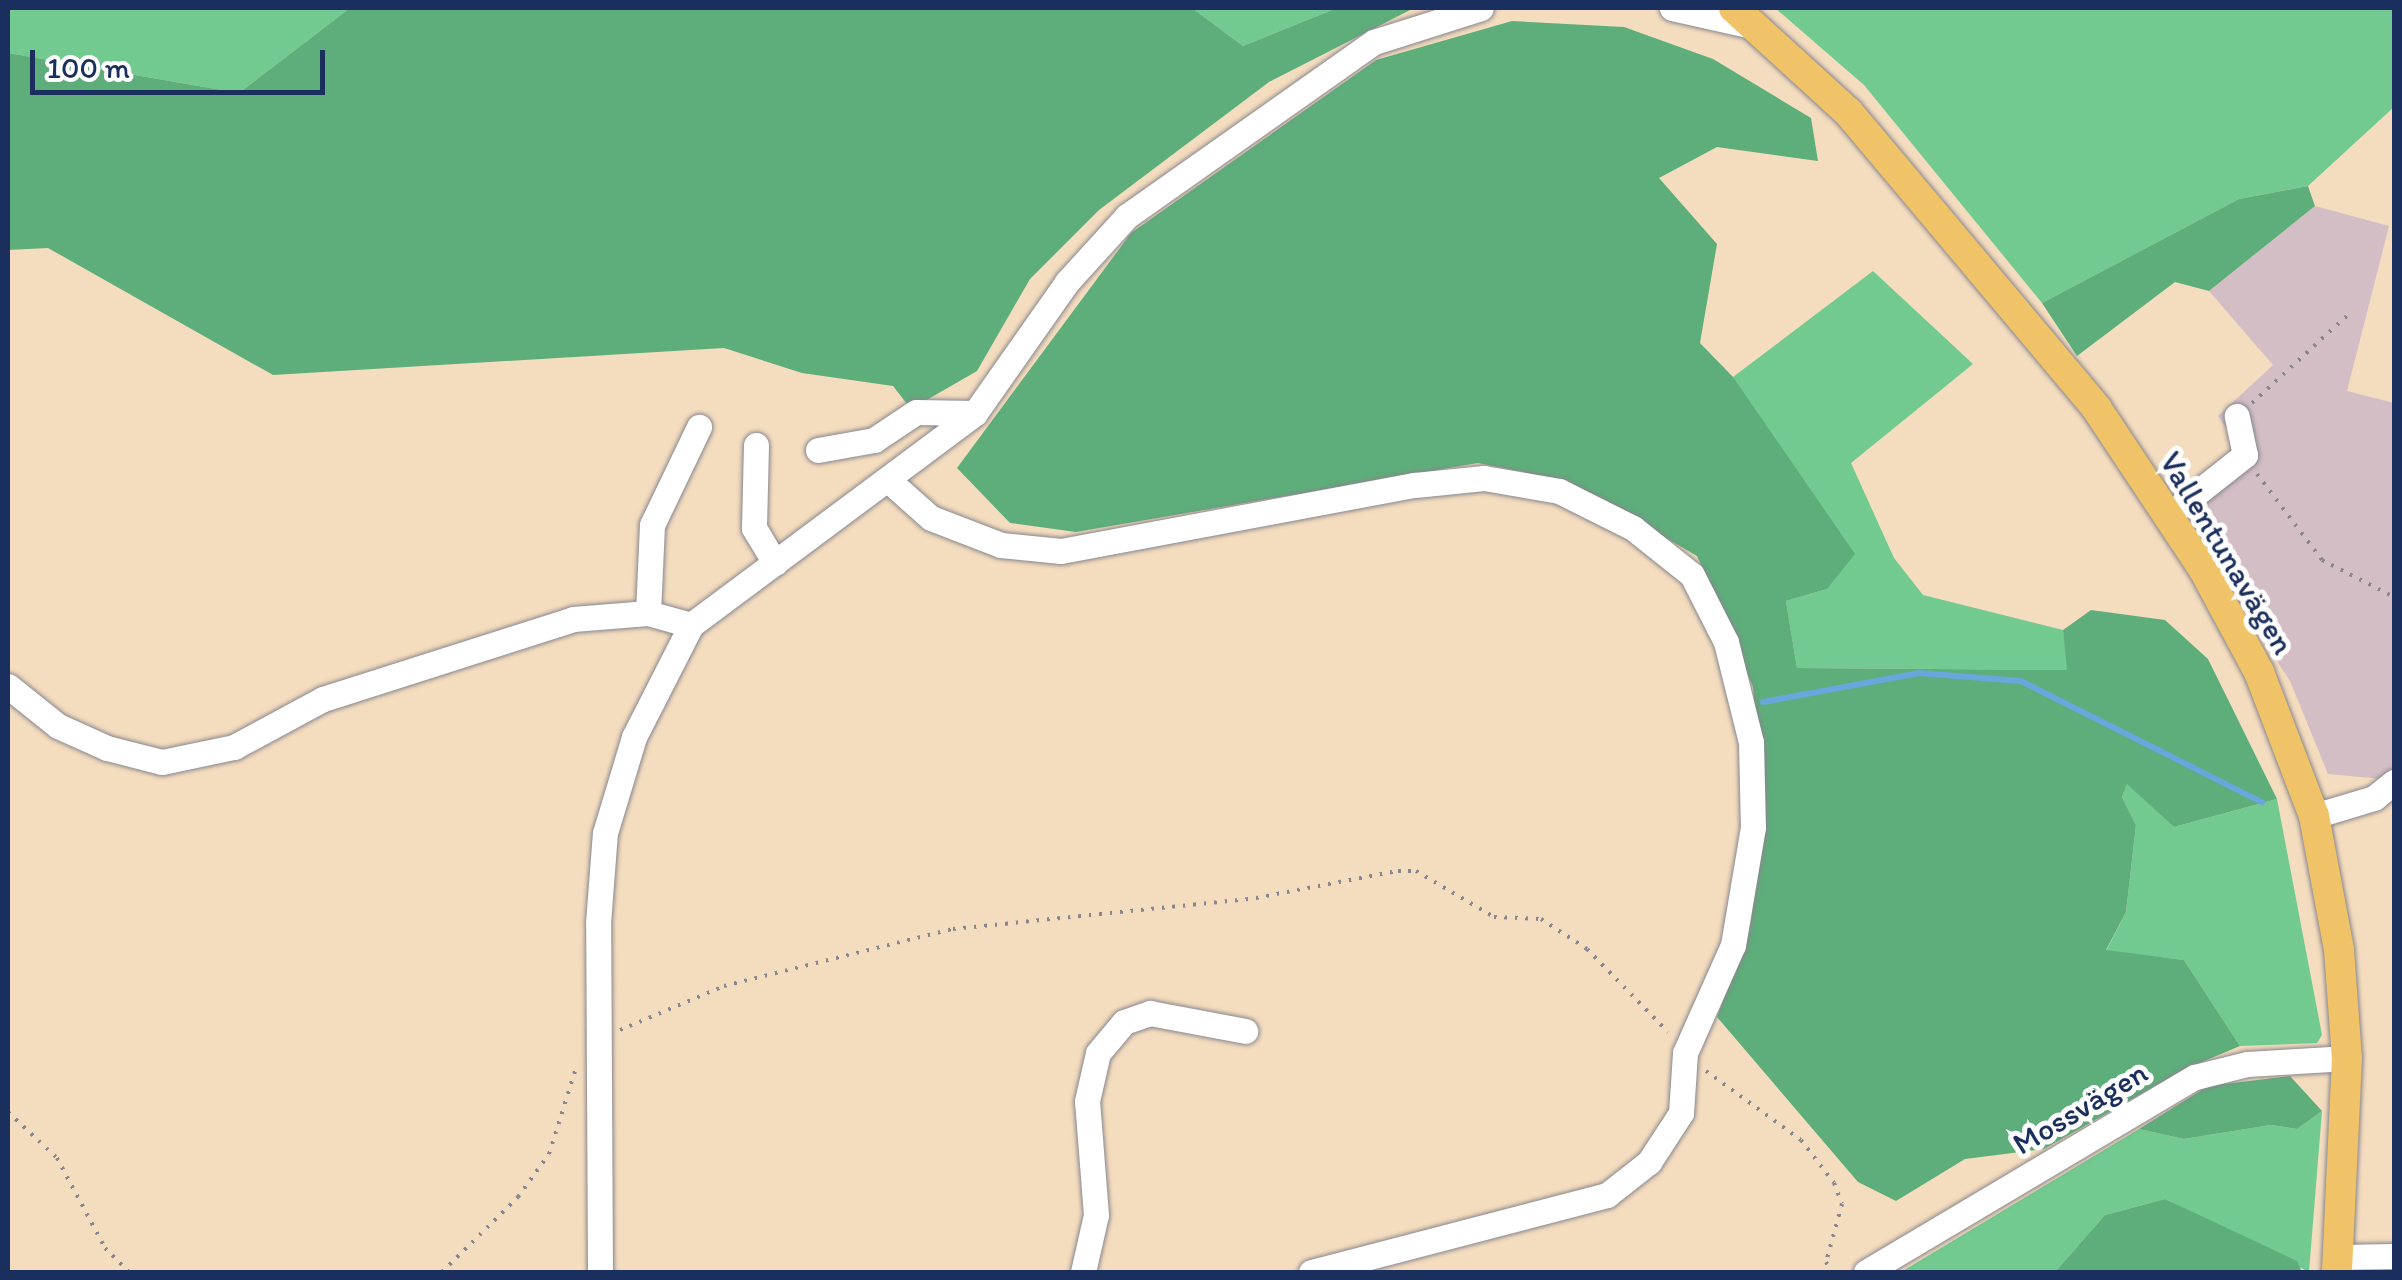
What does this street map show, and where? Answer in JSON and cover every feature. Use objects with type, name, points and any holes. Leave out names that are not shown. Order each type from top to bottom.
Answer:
[{"type":"main road","name":"Vallentunavägen","points":[[1746,17],[1849,114],[2097,409],[2168,516],[2260,672],[2314,816],[2338,950],[2347,1058],[2338,1265]]},
{"type":"street","points":[[600,1272],[597,1044],[605,833],[634,737],[691,625],[976,414],[1066,282],[1127,216],[1374,42],[1481,8]]},
{"type":"street","points":[[1672,8],[1746,17]]},
{"type":"street","points":[[818,450],[874,440],[916,412],[976,414]]},
{"type":"street","points":[[2168,516],[2245,456],[2237,416]]},
{"type":"street","points":[[648,613],[652,525],[699,427]]},
{"type":"street","points":[[756,445],[754,528],[776,563]]},
{"type":"street","points":[[888,480],[931,518],[1001,544],[1062,552],[1415,484],[1484,478],[1559,491],[1633,528],[1692,575],[1726,642],[1751,742],[1753,827],[1733,945],[1685,1054],[1681,1113],[1649,1162],[1608,1196],[1311,1272]]},
{"type":"street","points":[[8,686],[58,726],[107,748],[162,762],[234,747],[322,699],[572,619],[648,613],[691,625]]},
{"type":"street","points":[[2314,816],[2374,798],[2394,782]]},
{"type":"street","points":[[1083,1272],[1096,1215],[1087,1101],[1098,1053],[1124,1022],[1150,1013],[1245,1031]]},
{"type":"street","name":"Mossvägen","points":[[1866,1272],[2194,1077],[2247,1064],[2347,1058]]},
{"type":"street","points":[[2338,1265],[2394,1256]]},
{"type":"path","points":[[2237,416],[2350,312]]},
{"type":"path","points":[[2245,456],[2322,560],[2394,597]]},
{"type":"path","points":[[442,1272],[518,1197],[550,1154],[578,1064],[597,1044],[653,1011],[724,986],[953,929],[1256,898],[1416,871],[1494,916],[1540,919],[1587,949],[1685,1054],[1801,1140],[1834,1183],[1842,1204],[1826,1262],[1832,1272]]},
{"type":"path","points":[[8,1112],[57,1158],[105,1248],[129,1272]]},
{"type":"shaded area","points":[[2315,206],[2389,226],[2347,391],[2394,403],[2394,769],[2382,779],[2328,774],[2290,681],[2175,504],[2238,445],[2218,416],[2273,365],[2209,291]]},
{"type":"green space","points":[[8,8],[350,8],[239,93],[8,53]]},
{"type":"green space","points":[[350,8],[1192,8],[1243,46],[1337,8],[1414,8],[1269,82],[1099,210],[1030,279],[977,371],[911,409],[893,386],[802,373],[724,348],[273,375],[48,248],[8,250],[8,53],[239,93]]},
{"type":"green space","points":[[1192,8],[1337,8],[1243,46]]},
{"type":"green space","points":[[1775,8],[2394,8],[2394,107],[2308,186],[2239,199],[2042,303],[1864,85]]},
{"type":"green space","points":[[1512,21],[1624,27],[1713,59],[1811,118],[1818,161],[1717,147],[1659,178],[1717,244],[1700,343],[1733,377],[1855,554],[1827,589],[1786,601],[1797,668],[2067,670],[2063,630],[2091,610],[2165,620],[2208,659],[2277,799],[2174,827],[2127,784],[2122,797],[2136,825],[2126,912],[2106,950],[2184,960],[2240,1046],[2183,1070],[2044,1149],[1965,1159],[1896,1201],[1858,1182],[1717,1017],[1750,927],[1765,816],[1753,687],[1697,556],[1568,481],[1478,463],[1076,532],[1010,523],[957,468],[1131,233],[1376,60]]},
{"type":"green space","points":[[2308,186],[2315,206],[2209,291],[2175,282],[2077,356],[2042,303],[2239,199]]},
{"type":"green space","points":[[1873,271],[1973,364],[1851,463],[1894,558],[1923,595],[2063,630],[2068,670],[1797,668],[1786,601],[1827,589],[1733,377]]},
{"type":"green space","points":[[2127,783],[2174,827],[2277,799],[2322,1035],[2317,1043],[2240,1046],[2184,960],[2106,951],[2126,912],[2136,825],[2122,797]]},
{"type":"green space","points":[[2290,1076],[2322,1111],[2297,1129],[2271,1125],[2184,1139],[2139,1129],[2208,1086]]},
{"type":"green space","points":[[2322,1111],[2309,1272],[2165,1199],[2105,1215],[2055,1272],[1901,1272],[2139,1129],[2184,1139],[2271,1125],[2297,1129]]},
{"type":"green space","points":[[2165,1199],[2297,1261],[2302,1272],[2055,1272],[2105,1215]]},
{"type":"waterway","points":[[1763,702],[1919,673],[2021,681],[2262,802]]}]
